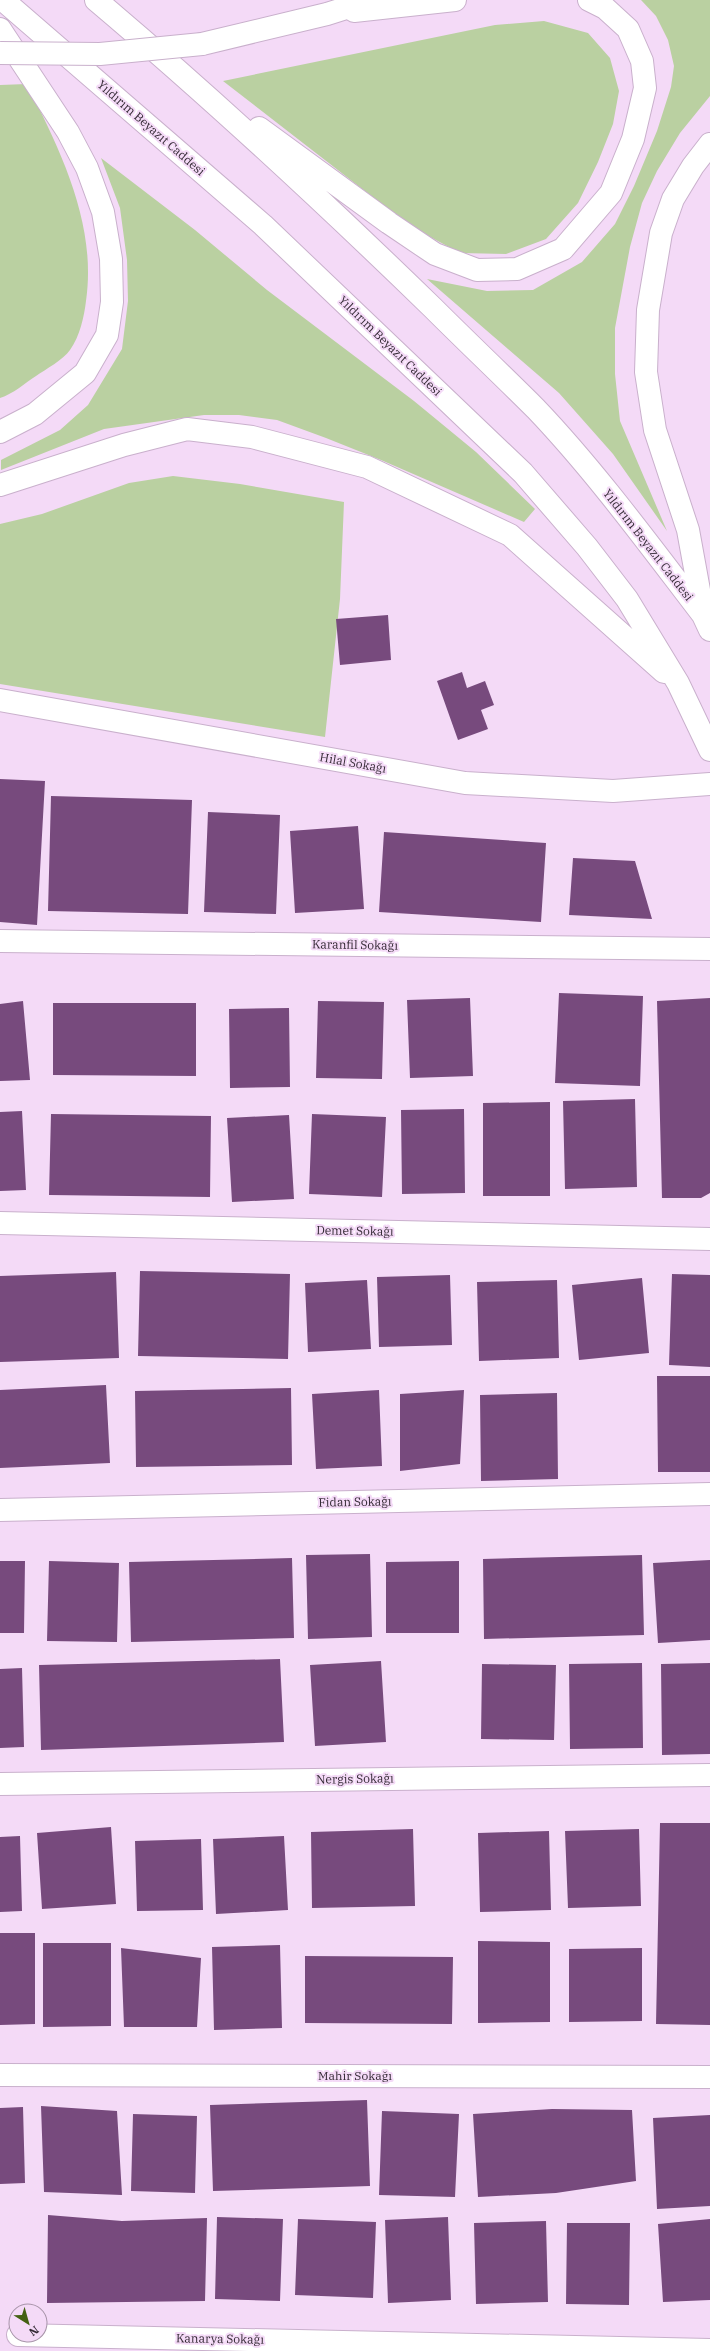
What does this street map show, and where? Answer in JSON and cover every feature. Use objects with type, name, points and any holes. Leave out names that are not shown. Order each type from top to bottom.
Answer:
[{"type":"street","name":"Yıldırım Beyazıt Caddesi","points":[[3,0],[263,225],[523,472],[587,547],[628,599],[678,683],[710,750]]},
{"type":"street","name":"Yıldırım Beyazıt Caddesi","points":[[96,0],[162,56],[376,253],[537,410],[628,517],[708,620]]},
{"type":"street","points":[[0,53],[100,54],[202,44],[327,14],[371,0]]},
{"type":"street","points":[[327,14],[455,0]]},
{"type":"street","points":[[162,56],[209,98],[264,130],[389,224],[434,254],[477,270],[517,269],[563,248],[611,193],[632,139],[645,88],[642,61],[628,29],[605,8],[589,0]]},
{"type":"street","points":[[0,29],[68,132],[87,168],[104,212],[111,259],[112,302],[107,335],[85,373],[35,414],[0,432]]},
{"type":"street","points":[[708,620],[688,530],[655,430],[646,372],[648,310],[660,232],[673,199],[693,166],[710,144]]},
{"type":"street","points":[[0,485],[124,445],[187,429],[252,437],[367,467],[510,535],[678,683]]},
{"type":"street","name":"Hilal Sokağı","points":[[0,700],[465,783],[613,791],[710,784]]},
{"type":"street","name":"Karanfil Sokağı","points":[[0,941],[710,949]]},
{"type":"street","name":"Demet Sokağı","points":[[0,1223],[710,1239]]},
{"type":"street","name":"Fidan Sokağı","points":[[0,1510],[710,1494]]},
{"type":"street","name":"Nergis Sokağı","points":[[0,1784],[710,1775]]},
{"type":"street","name":"Mahir Sokağı","points":[[0,2075],[710,2077]]},
{"type":"street","name":"Kanarya Sokağı","points":[[48,2336],[710,2350]]},
{"type":"green space","points":[[641,0],[710,0],[710,96],[680,133],[657,171],[642,203],[630,247],[615,328],[615,374],[620,421],[667,531],[613,454],[559,393],[427,279],[487,291],[533,290],[582,262],[615,224],[634,186],[657,131],[671,87],[674,66],[668,40],[656,16]]},
{"type":"green space","points":[[544,21],[588,33],[610,58],[619,91],[613,124],[598,162],[578,203],[546,239],[506,254],[460,253],[410,226],[223,81],[495,25]]},
{"type":"green space","points":[[27,84],[64,162],[81,216],[86,244],[88,272],[86,301],[79,333],[67,354],[10,394],[0,398],[0,85]]},
{"type":"green space","points":[[101,158],[195,230],[267,290],[414,401],[476,452],[535,509],[524,522],[381,460],[326,438],[277,420],[239,415],[204,415],[104,429],[1,470],[1,460],[60,430],[88,405],[122,349],[128,301],[127,260],[120,208]]},
{"type":"green space","points":[[173,476],[240,484],[344,502],[340,599],[325,737],[0,684],[0,524],[42,514],[129,483]]},
{"type":"building","points":[[388,615],[391,660],[340,665],[336,619]]},
{"type":"building","points":[[462,672],[467,688],[485,681],[494,705],[481,710],[488,729],[458,740],[437,681]]},
{"type":"building","points":[[0,779],[45,781],[37,925],[0,922]]},
{"type":"building","points":[[51,796],[192,800],[188,914],[48,911]]},
{"type":"building","points":[[208,812],[280,815],[276,914],[204,912]]},
{"type":"building","points":[[358,826],[364,909],[295,913],[290,831]]},
{"type":"building","points":[[384,832],[546,843],[541,922],[379,912]]},
{"type":"building","points":[[573,858],[635,861],[652,919],[569,915]]},
{"type":"building","points":[[559,993],[643,996],[640,1086],[555,1083]]},
{"type":"building","points":[[470,998],[473,1076],[410,1078],[407,1000]]},
{"type":"building","points":[[710,998],[710,1193],[701,1198],[662,1198],[657,1001]]},
{"type":"building","points":[[23,1001],[30,1080],[0,1081],[0,1004]]},
{"type":"building","points":[[318,1001],[384,1002],[382,1079],[316,1078]]},
{"type":"building","points":[[53,1003],[196,1003],[196,1076],[53,1075]]},
{"type":"building","points":[[289,1008],[290,1087],[230,1088],[229,1009]]},
{"type":"building","points":[[635,1099],[637,1187],[565,1189],[563,1101]]},
{"type":"building","points":[[550,1102],[550,1196],[483,1196],[483,1103]]},
{"type":"building","points":[[464,1109],[465,1193],[402,1194],[401,1110]]},
{"type":"building","points":[[22,1111],[26,1190],[0,1191],[0,1112]]},
{"type":"building","points":[[51,1114],[211,1116],[210,1197],[49,1195]]},
{"type":"building","points":[[312,1114],[386,1117],[382,1197],[309,1194]]},
{"type":"building","points":[[289,1115],[294,1199],[232,1202],[227,1118]]},
{"type":"building","points":[[140,1271],[290,1274],[288,1359],[138,1356]]},
{"type":"building","points":[[116,1272],[119,1358],[0,1362],[0,1276]]},
{"type":"building","points":[[672,1274],[710,1275],[710,1367],[669,1365]]},
{"type":"building","points":[[450,1275],[452,1345],[379,1347],[377,1277]]},
{"type":"building","points":[[642,1278],[649,1353],[579,1360],[572,1285]]},
{"type":"building","points":[[367,1280],[371,1349],[308,1352],[305,1283]]},
{"type":"building","points":[[557,1280],[559,1358],[479,1361],[477,1282]]},
{"type":"building","points":[[657,1376],[710,1376],[710,1472],[658,1472]]},
{"type":"building","points":[[106,1385],[110,1463],[0,1468],[0,1390]]},
{"type":"building","points":[[291,1388],[292,1465],[136,1467],[135,1391]]},
{"type":"building","points":[[379,1390],[382,1466],[316,1469],[312,1394]]},
{"type":"building","points":[[464,1390],[460,1464],[400,1471],[400,1394]]},
{"type":"building","points":[[557,1393],[558,1479],[481,1481],[480,1395]]},
{"type":"building","points":[[370,1554],[372,1637],[308,1639],[306,1555]]},
{"type":"building","points":[[642,1555],[644,1635],[484,1639],[483,1559]]},
{"type":"building","points":[[292,1558],[294,1638],[131,1642],[129,1562]]},
{"type":"building","points":[[710,1560],[710,1640],[658,1643],[653,1563]]},
{"type":"building","points":[[0,1561],[25,1561],[24,1633],[0,1633]]},
{"type":"building","points":[[49,1561],[119,1563],[117,1642],[47,1641]]},
{"type":"building","points":[[459,1561],[459,1633],[386,1633],[386,1562]]},
{"type":"building","points":[[280,1659],[284,1742],[41,1750],[39,1665]]},
{"type":"building","points":[[381,1661],[386,1742],[315,1746],[310,1665]]},
{"type":"building","points":[[642,1663],[643,1748],[570,1749],[569,1664]]},
{"type":"building","points":[[710,1663],[710,1754],[662,1755],[661,1664]]},
{"type":"building","points":[[482,1664],[556,1665],[554,1740],[481,1739]]},
{"type":"building","points":[[22,1668],[24,1747],[0,1748],[0,1669]]},
{"type":"building","points":[[660,1823],[710,1823],[710,2025],[656,2024]]},
{"type":"building","points":[[111,1827],[116,1904],[42,1909],[37,1833]]},
{"type":"building","points":[[413,1829],[415,1906],[312,1908],[311,1832]]},
{"type":"building","points":[[639,1829],[641,1906],[568,1908],[565,1831]]},
{"type":"building","points":[[549,1831],[551,1910],[480,1912],[478,1833]]},
{"type":"building","points":[[20,1836],[22,1911],[0,1912],[0,1837]]},
{"type":"building","points":[[284,1836],[288,1910],[216,1914],[213,1839]]},
{"type":"building","points":[[201,1839],[203,1910],[137,1911],[135,1841]]},
{"type":"building","points":[[0,1933],[35,1933],[35,2024],[0,2025]]},
{"type":"building","points":[[478,1941],[550,1942],[550,2022],[478,2023]]},
{"type":"building","points":[[43,1943],[111,1943],[111,2026],[43,2027]]},
{"type":"building","points":[[280,1945],[282,2028],[214,2030],[212,1947]]},
{"type":"building","points":[[121,1948],[201,1958],[197,2027],[124,2027]]},
{"type":"building","points":[[642,1948],[642,2021],[569,2022],[569,1949]]},
{"type":"building","points":[[305,1956],[453,1957],[452,2024],[305,2023]]},
{"type":"building","points":[[367,2100],[370,2186],[213,2191],[210,2105]]},
{"type":"building","points":[[41,2106],[117,2111],[122,2195],[44,2192]]},
{"type":"building","points":[[23,2107],[25,2183],[0,2184],[0,2108]]},
{"type":"building","points":[[552,2109],[632,2110],[636,2181],[556,2193],[478,2197],[473,2114]]},
{"type":"building","points":[[382,2111],[459,2114],[455,2197],[379,2195]]},
{"type":"building","points":[[133,2114],[197,2116],[195,2193],[131,2191]]},
{"type":"building","points":[[710,2115],[710,2206],[657,2209],[653,2118]]},
{"type":"building","points":[[48,2215],[122,2221],[207,2218],[205,2301],[47,2303]]},
{"type":"building","points":[[217,2217],[283,2219],[280,2301],[215,2299]]},
{"type":"building","points":[[448,2217],[451,2300],[388,2303],[385,2220]]},
{"type":"building","points":[[298,2219],[376,2222],[373,2298],[295,2295]]},
{"type":"building","points":[[710,2219],[710,2300],[663,2302],[658,2224]]},
{"type":"building","points":[[546,2221],[548,2302],[476,2304],[474,2223]]},
{"type":"building","points":[[567,2223],[630,2223],[629,2305],[566,2304]]}]
